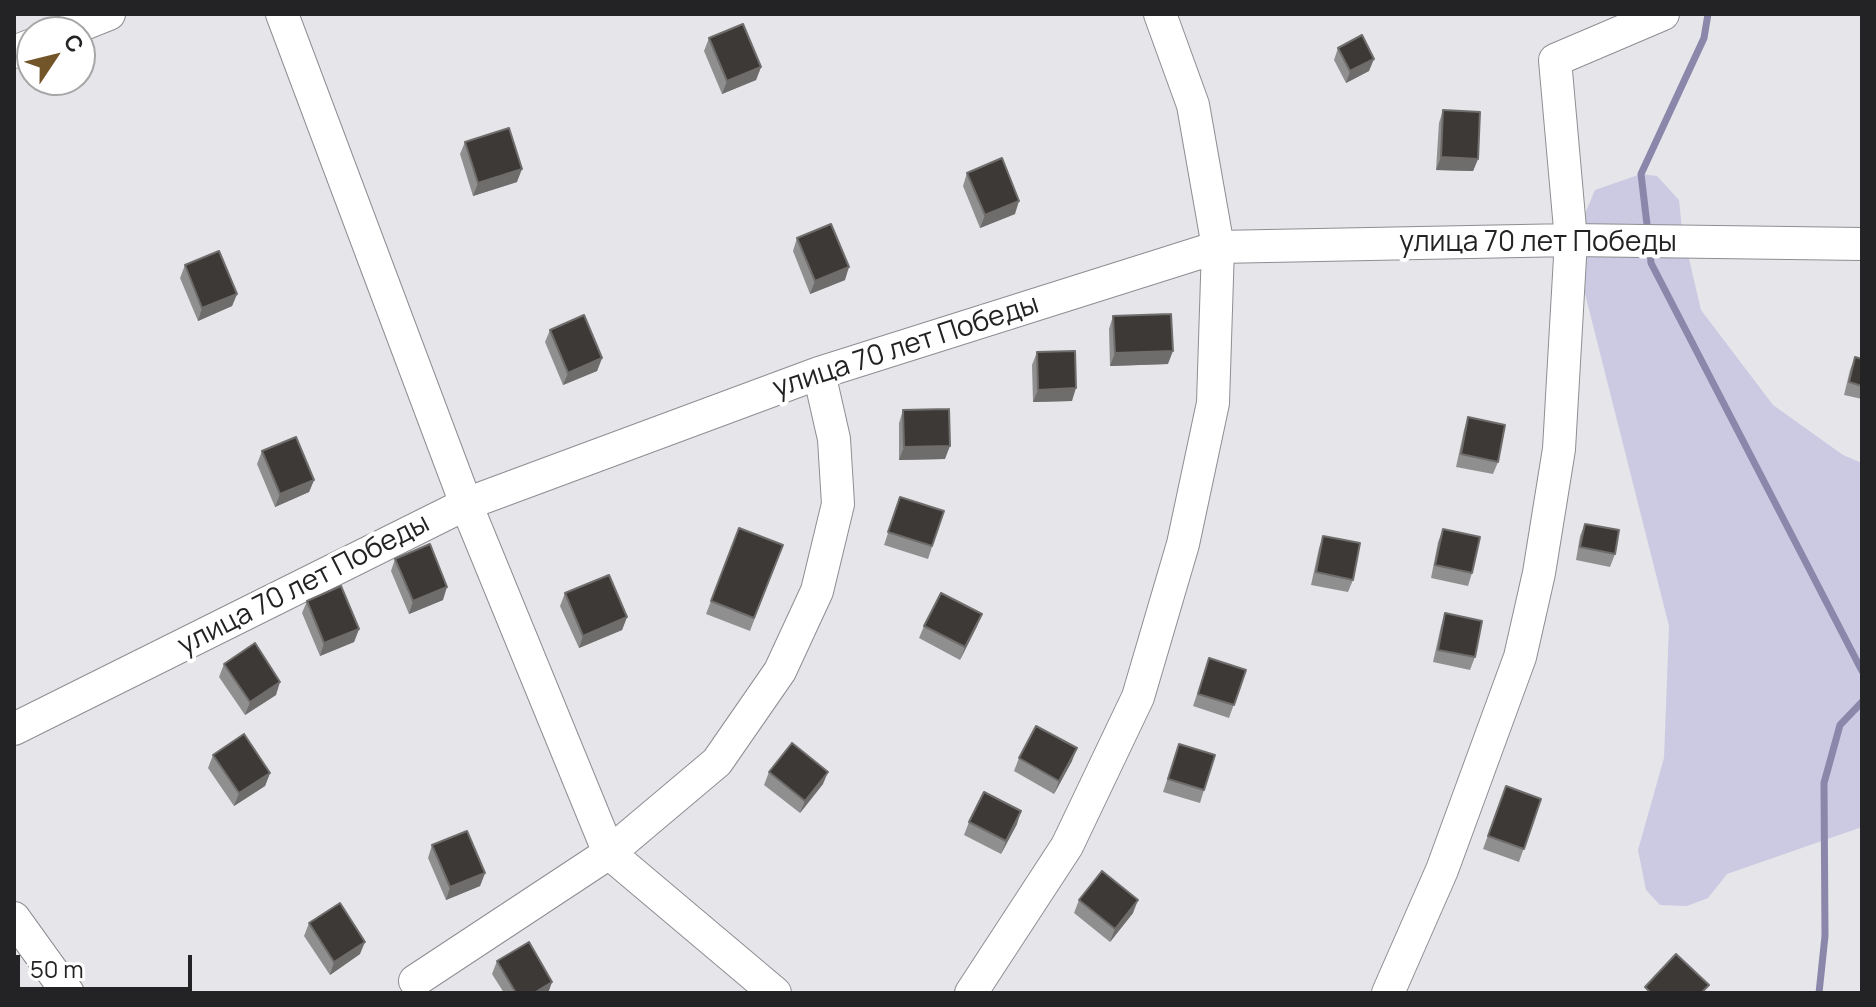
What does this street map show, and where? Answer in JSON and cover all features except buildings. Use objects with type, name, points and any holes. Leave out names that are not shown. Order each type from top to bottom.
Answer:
[{"type":"street","points":[[282,14],[466,504],[609,853],[775,993]]},
{"type":"street","points":[[971,993],[1067,846],[1138,697],[1183,544],[1213,403],[1218,247],[1193,105],[1160,14]]},
{"type":"street","points":[[1388,993],[1442,870],[1520,657],[1539,573],[1559,449],[1571,240],[1555,60],[1663,14]]},
{"type":"street","name":"улица 70 лет Победы","points":[[14,729],[466,504],[819,373],[1218,247],[1571,240],[1862,244]]},
{"type":"street","points":[[415,981],[609,853],[717,762],[780,671],[817,591],[838,504],[834,439],[819,373]]},
{"type":"street","points":[[14,918],[68,993]]},
{"type":"shaded area","points":[[1641,174],[1657,176],[1679,200],[1682,229],[1701,310],[1773,405],[1843,455],[1862,463],[1862,827],[1727,874],[1708,898],[1687,906],[1660,905],[1646,890],[1638,850],[1664,758],[1669,626],[1576,258],[1584,216],[1595,190]]},
{"type":"waterway","points":[[1648,233],[1641,174],[1704,38],[1708,14]]},
{"type":"waterway","points":[[1650,249],[1651,263],[1862,671]]},
{"type":"waterway","points":[[1819,993],[1825,936],[1824,783],[1840,725],[1862,702]]}]
